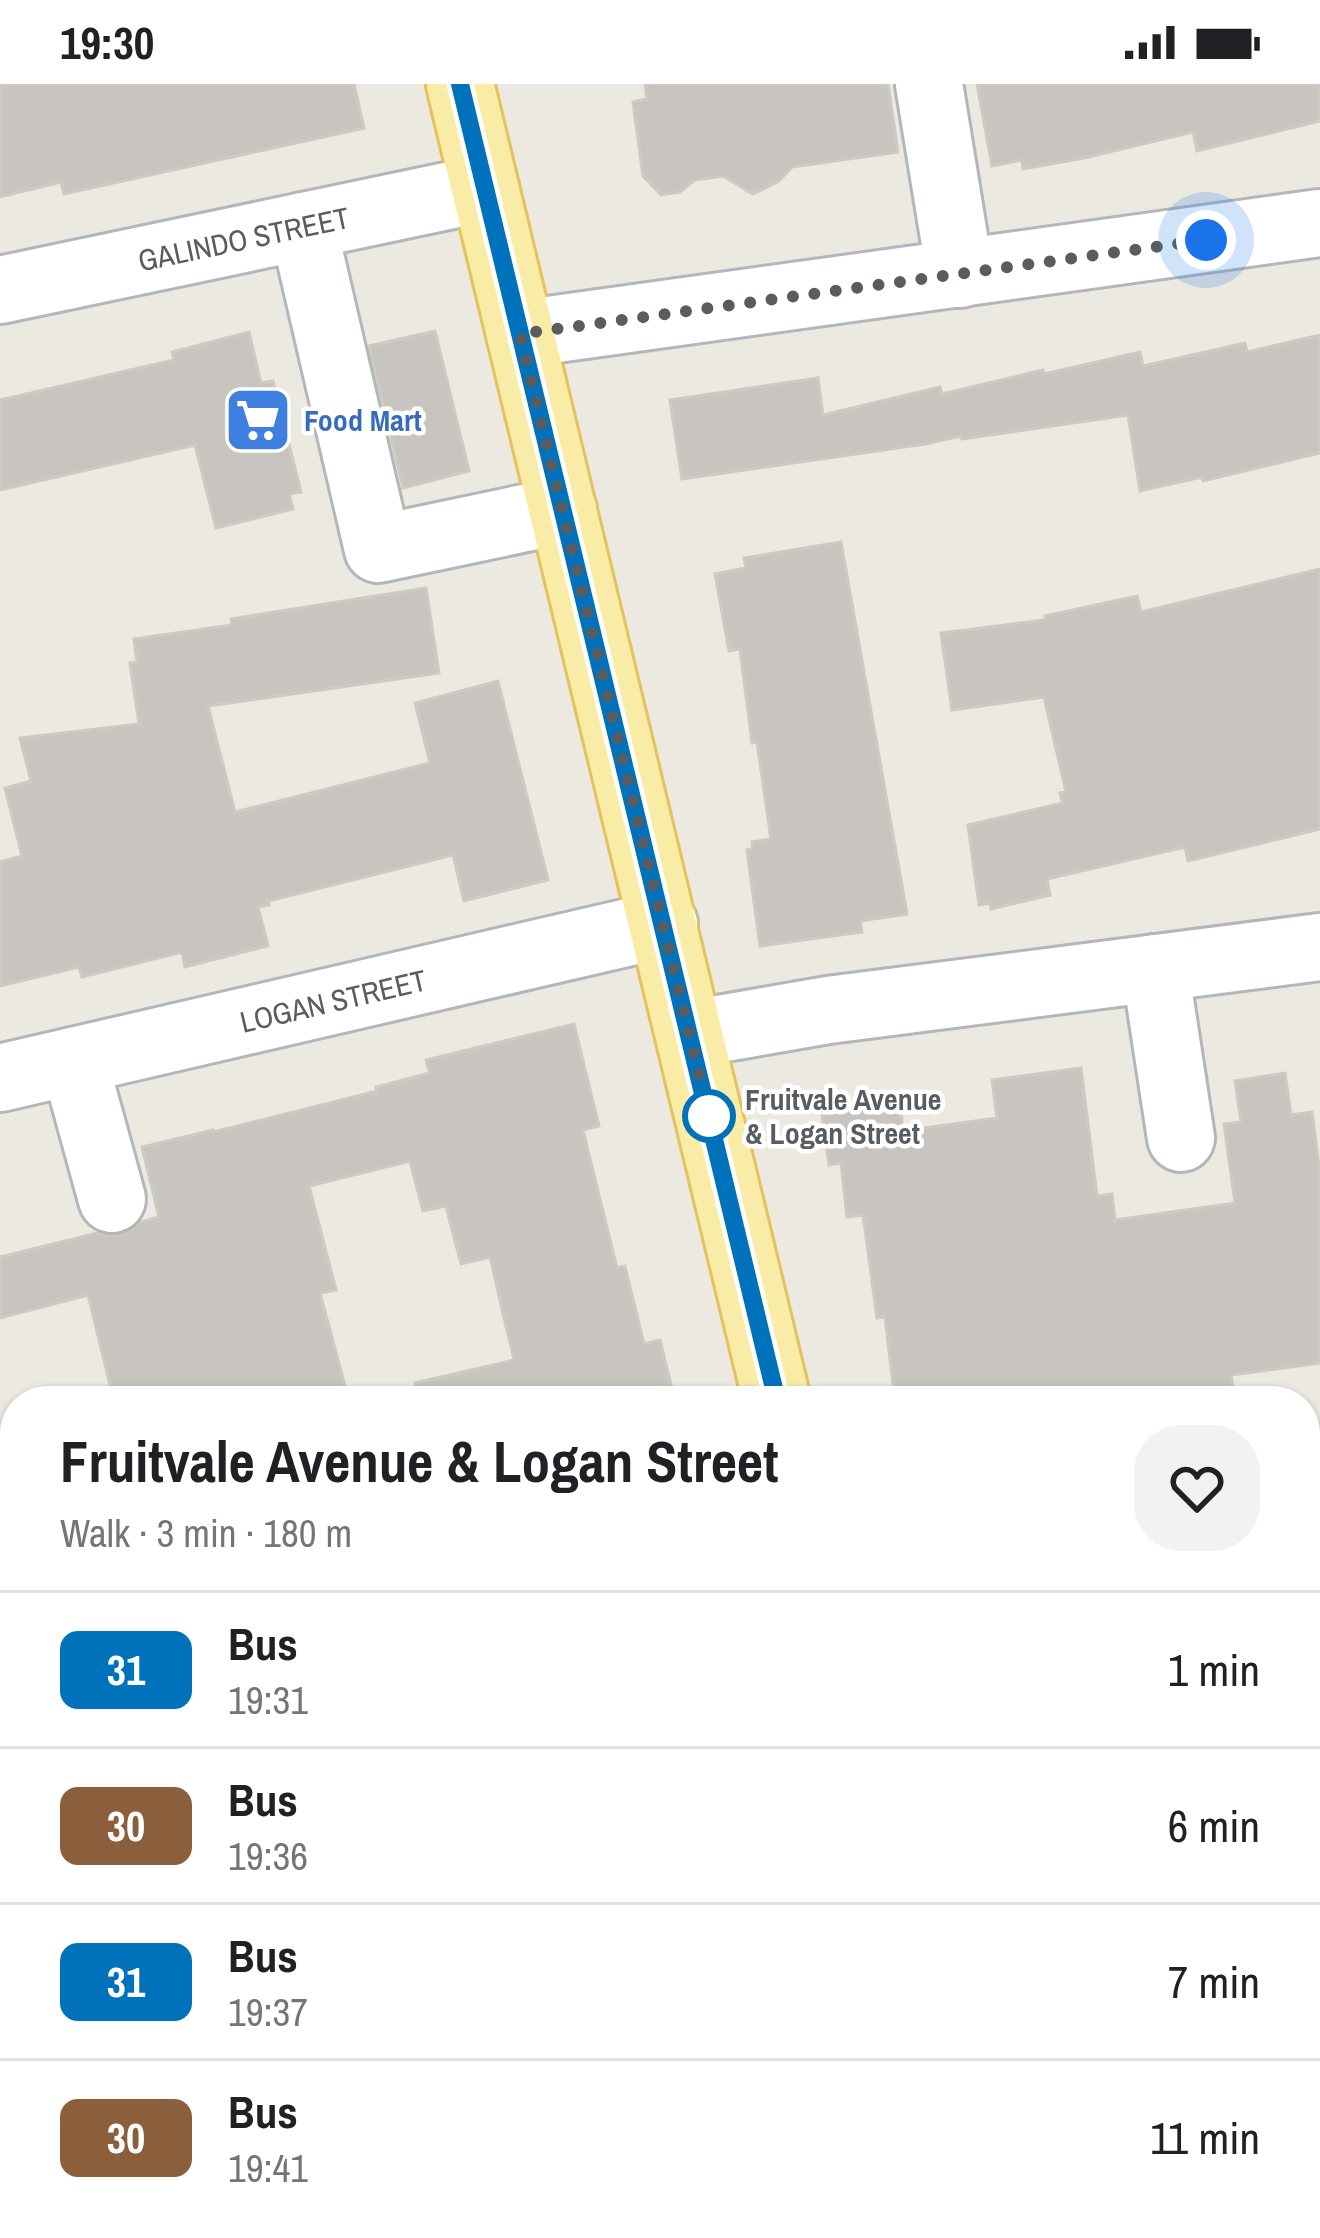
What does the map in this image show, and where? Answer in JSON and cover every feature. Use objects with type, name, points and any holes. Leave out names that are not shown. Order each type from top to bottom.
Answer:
[{"type":"main road","points":[[460,84],[773,1386]]},
{"type":"street","points":[[929,84],[960,274]]},
{"type":"street","name":"GALINDO STREET","points":[[0,290],[485,188]]},
{"type":"street","points":[[520,334],[1320,224]]},
{"type":"street","points":[[303,226],[378,549],[563,510]]},
{"type":"street","name":"LOGAN STREET","points":[[0,1078],[664,924]]},
{"type":"street","points":[[690,1034],[828,1010],[1320,947]]},
{"type":"street","points":[[1155,968],[1181,1138]]},
{"type":"street","points":[[74,1061],[112,1199]]},
{"type":"building","points":[[0,84],[354,84],[364,128],[64,194],[61,182],[0,197]]},
{"type":"building","points":[[645,84],[888,84],[898,152],[792,167],[779,181],[753,194],[723,176],[695,180],[680,192],[661,195],[643,176],[633,102],[647,99]]},
{"type":"building","points":[[977,84],[1320,84],[1320,121],[1197,151],[1193,132],[1023,169],[1022,160],[992,166]]},
{"type":"building","points":[[435,331],[469,471],[403,488],[369,346]]},
{"type":"building","points":[[249,332],[261,383],[273,381],[301,492],[289,494],[293,509],[216,528],[195,445],[0,490],[0,400],[174,360],[172,352]]},
{"type":"building","points":[[1320,335],[1320,453],[1203,481],[1202,477],[1140,491],[1128,415],[682,479],[670,400],[818,378],[823,415],[940,387],[942,394],[1140,352],[1143,366],[1245,343],[1247,352]]},
{"type":"building","points":[[841,542],[907,914],[860,921],[862,932],[760,946],[747,850],[753,849],[752,842],[771,839],[740,649],[729,651],[715,574],[746,568],[744,558]]},
{"type":"building","points":[[1320,569],[1320,829],[1188,861],[1185,847],[1047,879],[1050,895],[991,909],[990,903],[979,905],[968,825],[1063,803],[1060,793],[1066,792],[1044,697],[952,710],[941,633],[1045,620],[1045,616],[1137,596],[1141,612]]},
{"type":"building","points":[[426,588],[439,673],[208,706],[235,812],[430,763],[415,703],[498,681],[548,880],[464,901],[453,855],[268,901],[269,905],[258,907],[268,946],[185,967],[182,952],[82,977],[79,967],[0,986],[0,862],[22,856],[5,788],[31,781],[20,738],[139,724],[130,663],[137,662],[134,639]]},
{"type":"building","points":[[574,1024],[599,1126],[583,1130],[617,1268],[625,1266],[644,1344],[660,1340],[671,1386],[415,1386],[514,1360],[490,1257],[461,1264],[446,1206],[423,1211],[410,1161],[309,1186],[336,1290],[320,1293],[345,1386],[110,1386],[88,1295],[0,1318],[0,1257],[97,1233],[121,1235],[159,1217],[142,1147],[377,1091],[376,1087],[430,1073],[426,1060]]},
{"type":"building","points":[[1081,1068],[1097,1196],[1112,1194],[1115,1220],[1235,1203],[1224,1124],[1241,1122],[1235,1081],[1285,1073],[1291,1115],[1312,1112],[1320,1174],[1320,1363],[1231,1375],[1233,1386],[893,1386],[885,1317],[877,1318],[863,1215],[847,1217],[841,1163],[829,1165],[821,1107],[899,1096],[903,1131],[997,1118],[992,1080]]},
{"type":"bus line","name":"31","points":[[460,84],[773,1386]]},
{"type":"place","name":"Food Mart","points":[[258,420]]},
{"type":"place","name":"Fruitvale Avenue & Logan Street","points":[[709,1116]]},
{"type":"route","points":[[709,1116],[520,334],[1206,240]]}]
